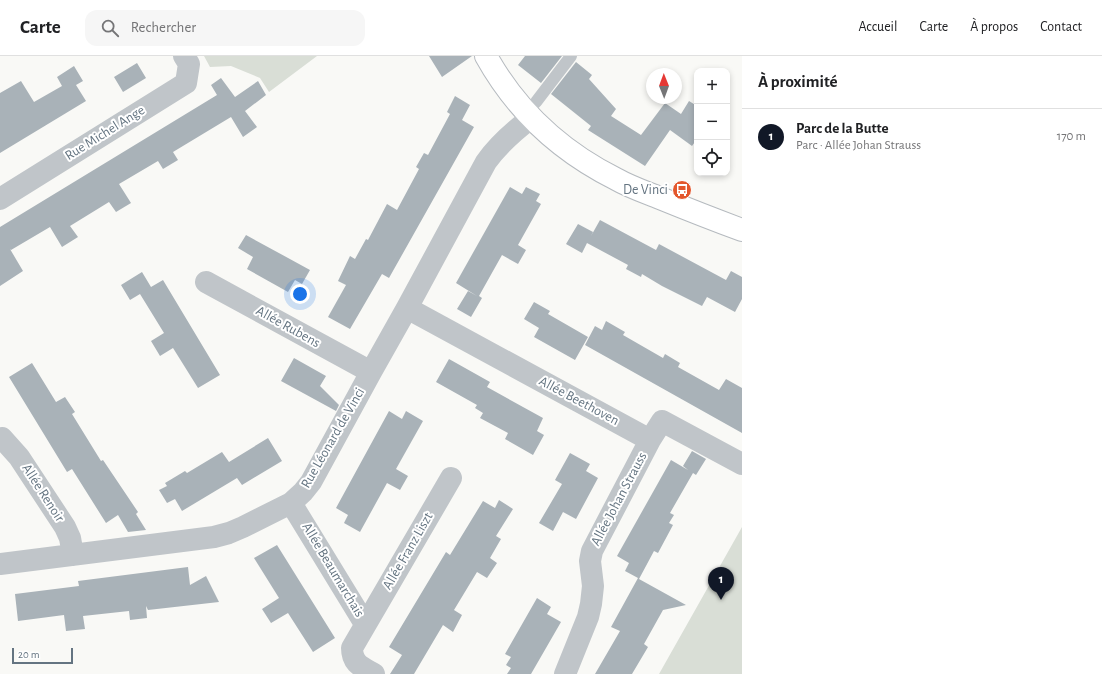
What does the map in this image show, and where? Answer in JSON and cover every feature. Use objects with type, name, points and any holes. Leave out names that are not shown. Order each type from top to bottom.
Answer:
[{"type":"street","name":"Rue Michel Ange","points":[[0,199],[186,83],[189,64],[184,56]]},
{"type":"street","points":[[486,56],[502,84],[528,116],[561,145],[603,172],[628,185],[742,230]]},
{"type":"street","name":"Rue Léonard de Vinci","points":[[0,564],[214,537],[243,527],[291,502],[303,492],[311,482],[486,162],[495,150],[528,116]]},
{"type":"street","name":"Allée Rubens","points":[[206,282],[371,372]]},
{"type":"street","name":"Allée Beethoven","points":[[407,308],[650,440]]},
{"type":"street","points":[[650,440],[662,420],[742,464]]},
{"type":"street","name":"Allée Renoir","points":[[2,438],[19,457],[66,527],[70,538],[73,555]]},
{"type":"street","name":"Allée Johan Strauss","points":[[565,674],[592,604],[593,586],[590,561],[592,551],[650,440]]},
{"type":"street","name":"Allée Franz Liszt","points":[[366,624],[451,478]]},
{"type":"street","name":"Allée Beaumarchais","points":[[291,502],[366,624],[352,648],[352,656],[356,663],[374,674]]},
{"type":"lane","points":[[528,116],[536,102],[571,56]]},
{"type":"shaded area","points":[[204,56],[317,56],[269,92],[260,78],[231,66],[210,67]]},
{"type":"shaded area","points":[[742,527],[742,674],[659,674]]},
{"type":"building","points":[[429,56],[472,56],[442,77]]},
{"type":"building","points":[[525,56],[562,56],[541,83],[518,65]]},
{"type":"building","points":[[576,62],[592,75],[589,79],[616,109],[611,116],[641,135],[664,104],[681,114],[689,101],[694,104],[694,143],[692,146],[670,130],[645,166],[588,130],[591,126],[551,94]]},
{"type":"building","points":[[137,63],[146,78],[123,92],[114,77]]},
{"type":"building","points":[[74,66],[83,81],[76,85],[86,101],[0,153],[0,93],[21,81],[34,102],[62,86],[57,77]]},
{"type":"building","points":[[221,78],[235,97],[258,81],[266,95],[245,111],[257,127],[243,137],[231,117],[173,152],[178,160],[163,169],[158,161],[119,184],[131,203],[116,212],[109,202],[70,226],[78,237],[62,247],[50,227],[11,250],[10,249],[23,271],[0,286],[0,227],[217,95],[211,85]]},
{"type":"building","points":[[455,96],[470,105],[462,120],[474,127],[389,278],[382,274],[350,329],[328,317],[346,285],[338,281],[350,256],[355,259],[366,239],[368,240],[387,204],[397,210],[419,169],[416,167],[424,153],[428,155],[450,114],[447,112]]},
{"type":"building","points":[[510,187],[522,194],[526,187],[540,194],[536,201],[541,204],[518,245],[526,250],[518,264],[502,255],[479,296],[482,298],[471,317],[457,309],[468,291],[477,296],[456,283]]},
{"type":"building","points":[[600,220],[656,250],[659,244],[726,280],[731,271],[742,277],[742,299],[735,312],[707,297],[702,306],[642,274],[641,277],[626,269],[628,265],[587,243],[582,253],[566,244],[578,224],[593,232],[591,236]]},
{"type":"building","points":[[246,235],[310,270],[302,284],[295,280],[288,292],[247,269],[253,257],[238,248]]},
{"type":"building","points":[[142,272],[151,287],[163,280],[220,375],[198,388],[173,348],[160,356],[151,341],[164,333],[140,294],[130,300],[121,285]]},
{"type":"building","points":[[534,302],[550,311],[548,314],[588,337],[575,360],[534,337],[539,328],[524,319]]},
{"type":"building","points":[[606,321],[625,332],[623,335],[663,358],[665,354],[680,363],[678,367],[719,390],[726,379],[742,388],[742,433],[585,345],[595,326],[602,330]]},
{"type":"building","points":[[294,358],[326,376],[320,386],[339,405],[336,411],[281,381]]},
{"type":"building","points":[[449,359],[490,382],[487,387],[543,418],[537,431],[544,435],[533,455],[505,439],[508,433],[480,418],[483,413],[475,408],[477,405],[436,382]]},
{"type":"building","points":[[32,363],[56,402],[65,397],[75,412],[72,414],[101,461],[103,460],[138,512],[136,514],[146,530],[128,532],[118,515],[106,523],[72,469],[67,472],[9,377]]},
{"type":"building","points":[[389,411],[402,419],[406,411],[423,421],[396,469],[408,476],[400,490],[387,483],[360,532],[344,523],[348,515],[336,508]]},
{"type":"building","points":[[268,438],[282,461],[242,485],[237,478],[182,511],[175,499],[167,503],[159,490],[167,486],[165,483],[185,471],[187,473],[222,452],[229,462]]},
{"type":"building","points":[[692,451],[706,459],[696,475],[693,473],[670,513],[674,515],[669,523],[673,525],[658,553],[654,551],[639,579],[686,605],[663,610],[644,644],[648,647],[632,674],[595,674],[620,631],[611,627],[638,578],[625,571],[629,563],[617,556],[671,460],[688,470],[683,466]]},
{"type":"building","points":[[570,453],[590,464],[586,471],[598,478],[576,519],[563,512],[553,531],[539,523],[562,484],[555,480]]},
{"type":"building","points":[[499,500],[513,509],[496,536],[501,539],[490,558],[497,563],[487,578],[477,572],[454,610],[462,615],[453,632],[443,625],[414,674],[390,674],[402,655],[389,647],[446,552],[450,555],[483,501],[495,508]]},
{"type":"building","points":[[277,545],[335,638],[313,652],[288,613],[271,623],[262,609],[279,598],[254,558]]},
{"type":"building","points":[[188,567],[190,585],[206,576],[219,602],[148,610],[146,606],[147,618],[130,620],[129,611],[83,616],[85,629],[66,631],[64,615],[18,621],[15,594],[79,586],[78,581]]},
{"type":"building","points":[[537,598],[551,607],[547,614],[561,622],[531,674],[507,674],[511,668],[506,665],[511,657],[505,654]]},
{"type":"place","name":"De Vinci","points":[[682,190]]},
{"type":"place","name":"Parc de la Butte","points":[[721,600]]}]
